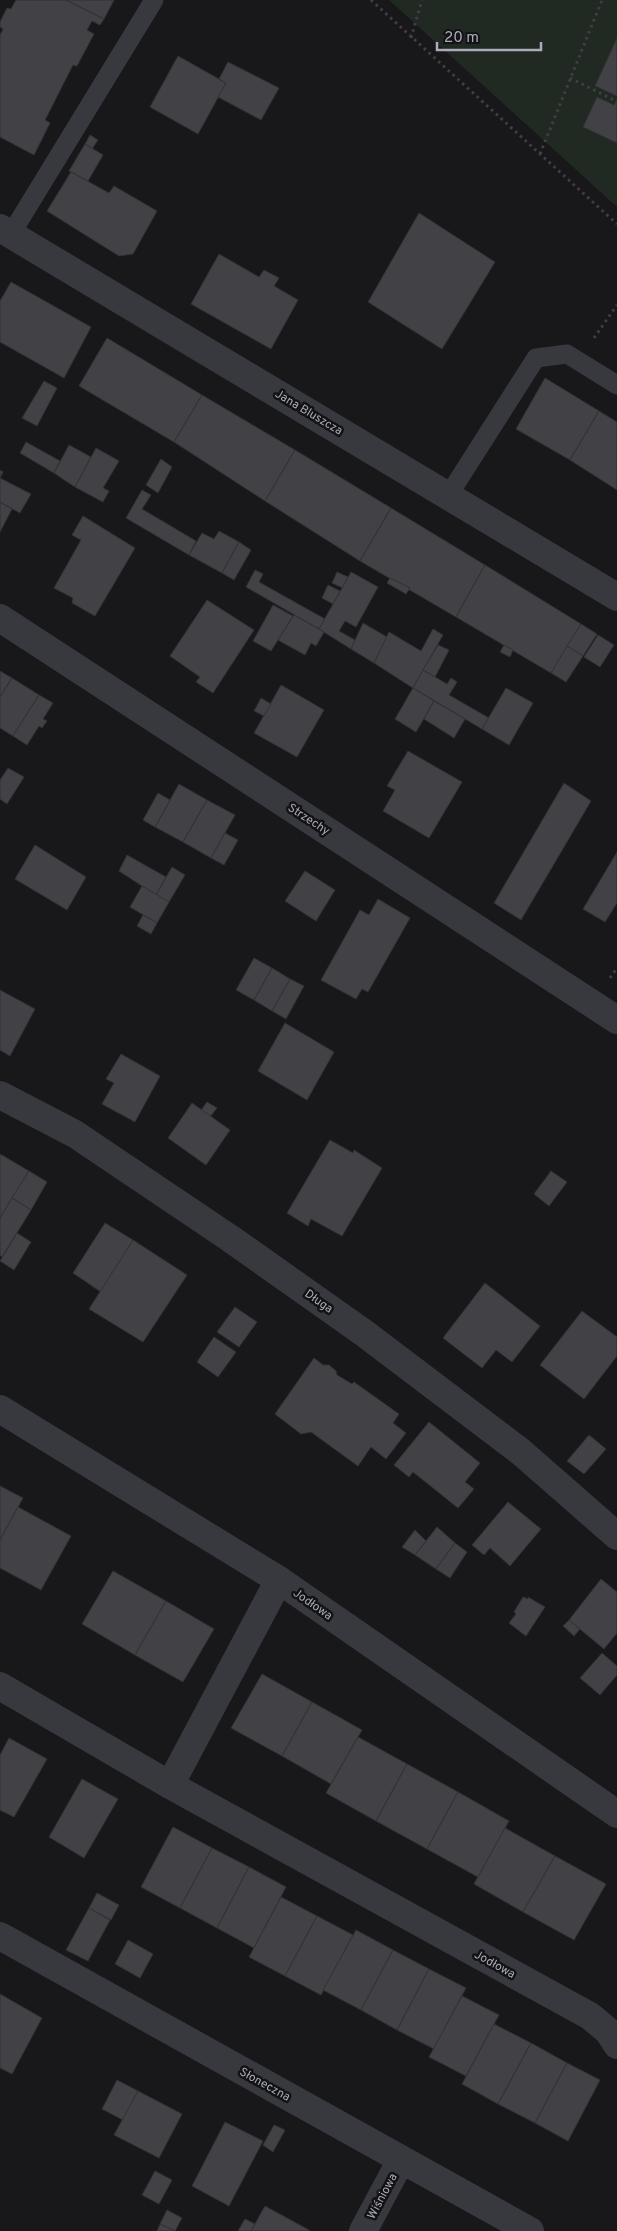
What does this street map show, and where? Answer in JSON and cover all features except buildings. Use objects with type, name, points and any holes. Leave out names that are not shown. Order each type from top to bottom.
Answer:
[{"type":"street","name":"Jana Bluszcza","points":[[6,231],[617,597]]},
{"type":"street","name":"Strzechy","points":[[0,618],[617,1020]]},
{"type":"street","name":"Długa","points":[[0,1095],[75,1134],[231,1239],[364,1333],[521,1452],[617,1536]]},
{"type":"street","name":"Jodłowa","points":[[0,1409],[278,1580],[617,1814]]},
{"type":"street","points":[[170,1785],[278,1580]]},
{"type":"street","name":"Jodłowa","points":[[0,1686],[170,1785],[590,2016],[608,2031],[617,2045]]},
{"type":"street","name":"Słoneczna","points":[[0,1936],[530,2231]]},
{"type":"street","name":"Wiśniowa","points":[[364,2231],[401,2160]]},
{"type":"lane","points":[[6,231],[154,0]]},
{"type":"lane","points":[[448,496],[536,358],[567,354],[617,385]]},
{"type":"path","points":[[370,0],[617,224]]},
{"type":"path","points":[[411,38],[422,0]]},
{"type":"path","points":[[540,154],[602,0]]},
{"type":"path","points":[[570,78],[616,101]]},
{"type":"path","points":[[577,360],[617,306]]},
{"type":"shaded area","points":[[389,0],[617,0],[617,207]]}]
